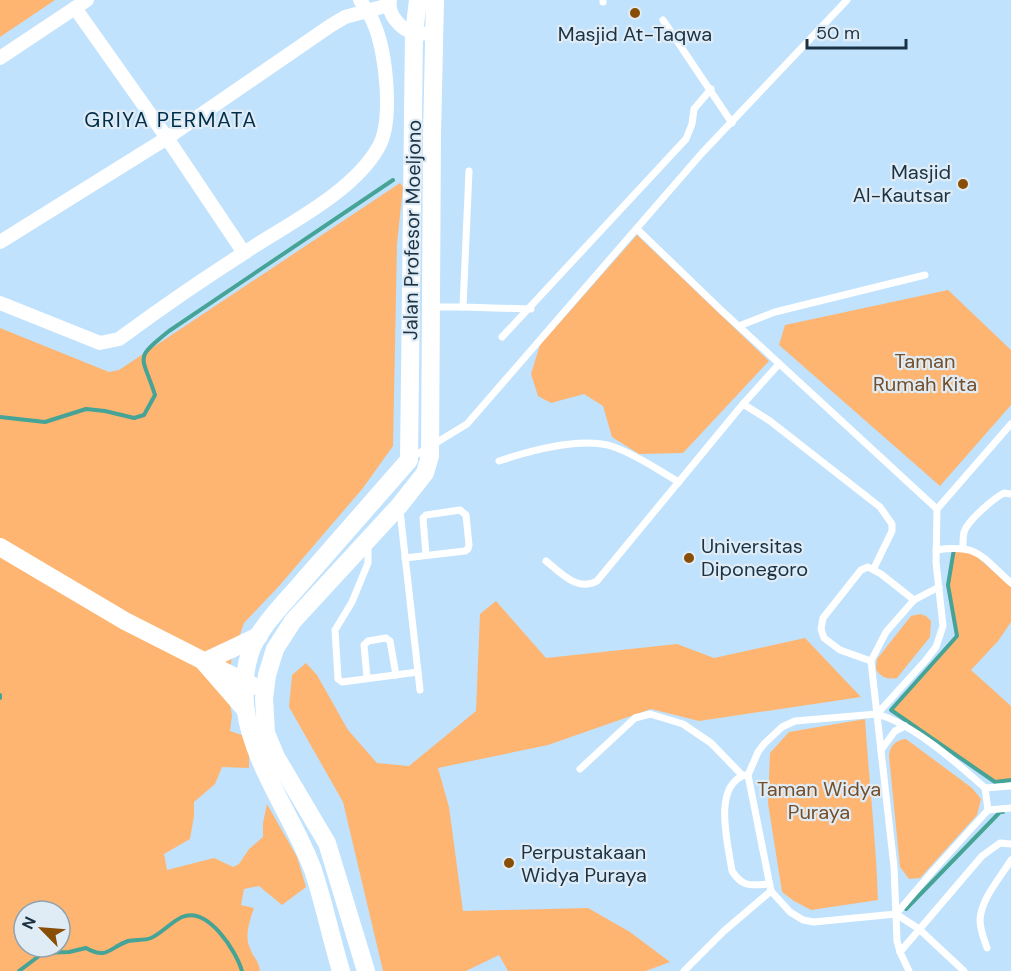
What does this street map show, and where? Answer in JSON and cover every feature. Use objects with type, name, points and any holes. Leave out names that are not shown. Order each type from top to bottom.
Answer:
[{"type":"street","points":[[0,58],[87,0]]},
{"type":"street","name":"Jalan Profesor Moeljono","points":[[409,460],[414,33],[418,0]]},
{"type":"street","points":[[366,971],[327,843],[276,757],[266,733],[265,692],[267,675],[275,649],[293,621],[399,506],[425,472],[430,456],[435,0]]},
{"type":"street","points":[[0,242],[167,138],[363,5],[389,3],[392,15],[414,33],[433,33]]},
{"type":"street","points":[[0,303],[100,343],[119,339],[244,253],[340,191],[368,163],[380,146],[384,130],[386,66],[374,22],[363,5]]},
{"type":"street","points":[[75,8],[167,138],[244,253]]},
{"type":"street","points":[[341,971],[313,870],[254,743],[244,708],[244,682],[250,652],[259,636],[284,603],[409,460]]},
{"type":"street","points":[[0,547],[125,621],[265,692]]},
{"type":"street","points":[[204,662],[259,636]]},
{"type":"street","points":[[204,662],[244,708]]},
{"type":"lane","points":[[409,460],[467,424],[732,123],[848,0]]},
{"type":"lane","points":[[663,20],[732,123]]},
{"type":"lane","points":[[502,337],[531,309],[686,140],[692,124],[694,109],[711,89]]},
{"type":"lane","points":[[463,307],[468,171]]},
{"type":"lane","points":[[637,229],[779,364],[937,509]]},
{"type":"lane","points":[[739,326],[775,312],[925,274]]},
{"type":"lane","points":[[431,307],[531,309]]},
{"type":"lane","points":[[546,561],[575,583],[590,585],[597,581],[743,404],[779,364]]},
{"type":"lane","points":[[743,404],[770,421],[880,507],[889,519],[892,531],[874,568]]},
{"type":"lane","points":[[877,714],[936,647],[943,626],[936,550],[937,509],[1011,424]]},
{"type":"lane","points":[[499,461],[562,446],[597,443],[628,453],[679,482]]},
{"type":"lane","points":[[963,547],[964,532],[967,526],[994,500],[1004,493],[1011,494]]},
{"type":"lane","points":[[399,506],[420,690]]},
{"type":"lane","points":[[405,558],[426,555],[468,549],[464,512],[460,510],[426,515],[423,518],[426,555]]},
{"type":"lane","points":[[368,540],[368,562],[352,602],[338,624],[334,637],[338,679],[342,682],[418,672]]},
{"type":"lane","points":[[936,550],[963,547],[974,550],[1011,583]]},
{"type":"lane","points":[[871,661],[840,650],[824,638],[823,618],[861,570],[868,567],[874,568],[914,600]]},
{"type":"lane","points":[[909,971],[897,941],[894,867],[871,661],[886,632],[914,600],[939,587]]},
{"type":"lane","points":[[367,678],[364,645],[368,640],[386,638],[390,641],[396,675]]},
{"type":"lane","points":[[580,768],[635,718],[650,714],[683,724],[711,743],[745,775],[770,888],[790,912],[804,920],[814,922],[897,914],[919,929],[964,971]]},
{"type":"lane","points":[[770,888],[746,885],[738,880],[732,871],[724,805],[728,789],[733,782],[745,775],[758,752],[785,725],[795,721],[877,714],[890,717],[985,788],[1011,786]]},
{"type":"lane","points":[[881,750],[895,731],[904,726]]},
{"type":"lane","points":[[985,788],[988,810]]},
{"type":"lane","points":[[897,914],[988,810],[1011,808]]},
{"type":"lane","points":[[900,952],[982,856],[1000,843],[1011,844]]},
{"type":"lane","points":[[987,948],[980,918],[987,898],[1011,860]]},
{"type":"lane","points":[[684,971],[770,888]]},
{"type":"green space","points":[[0,0],[55,0],[0,37]]},
{"type":"green space","points":[[400,183],[403,187],[397,244],[393,446],[363,488],[280,585],[244,623],[232,657],[227,688],[232,715],[230,731],[245,736],[249,747],[249,768],[222,767],[215,784],[194,802],[190,839],[164,854],[167,870],[214,858],[233,867],[239,864],[249,849],[263,837],[267,804],[297,857],[306,887],[282,905],[259,886],[244,889],[241,905],[254,908],[248,928],[248,943],[260,971],[0,971],[0,328],[109,372],[119,370]]},
{"type":"green space","points":[[637,235],[769,361],[683,453],[639,454],[612,437],[603,406],[584,394],[551,403],[538,396],[531,374],[540,345]]},
{"type":"green space","name":"Taman Rumah Kita","points":[[948,290],[1011,350],[1011,405],[940,486],[779,345],[785,325]]},
{"type":"green space","points":[[954,548],[968,549],[1011,587],[1011,622],[998,641],[971,670],[1011,706],[1011,780],[995,782],[891,710],[957,636],[948,585]]},
{"type":"green space","points":[[496,601],[546,658],[677,644],[714,658],[805,638],[861,697],[699,721],[651,709],[548,745],[438,768],[449,807],[463,911],[588,908],[630,932],[670,962],[646,971],[508,971],[499,955],[466,971],[383,971],[343,802],[289,707],[292,675],[306,663],[317,675],[348,730],[377,763],[409,766],[476,711],[480,614]]},
{"type":"green space","points":[[920,614],[931,621],[930,637],[897,678],[882,676],[876,669],[877,659],[911,616]]},
{"type":"green space","name":"Taman Widya Puraya","points":[[865,719],[878,900],[811,910],[782,892],[768,803],[770,753],[789,732]]},
{"type":"green space","points":[[906,739],[972,788],[981,799],[977,815],[920,878],[909,879],[900,867],[889,756],[894,744]]},
{"type":"waterway","points":[[0,417],[45,422],[86,409],[134,418],[144,415],[155,395],[144,364],[145,353],[150,347],[169,331],[393,180]]},
{"type":"waterway","points":[[954,549],[948,585],[957,636],[891,710],[995,782],[1011,780]]},
{"type":"waterway","points":[[906,909],[1000,812],[1003,812]]},
{"type":"waterway","points":[[19,971],[43,953],[69,952],[86,948],[99,953],[108,952],[128,941],[151,938],[178,919],[192,915],[202,918],[220,932],[234,953],[242,971]]},
{"type":"place","name":"Masjid At-Taqwa","points":[[635,13]]},
{"type":"place","name":"Masjid Al-Kautsar","points":[[963,184]]},
{"type":"place","name":"Universitas Diponegoro","points":[[689,558]]},
{"type":"place","name":"Perpustakaan Widya Puraya","points":[[509,863]]},
{"type":"district","name":"GRIYA PERMATA","points":[[171,120]]}]
